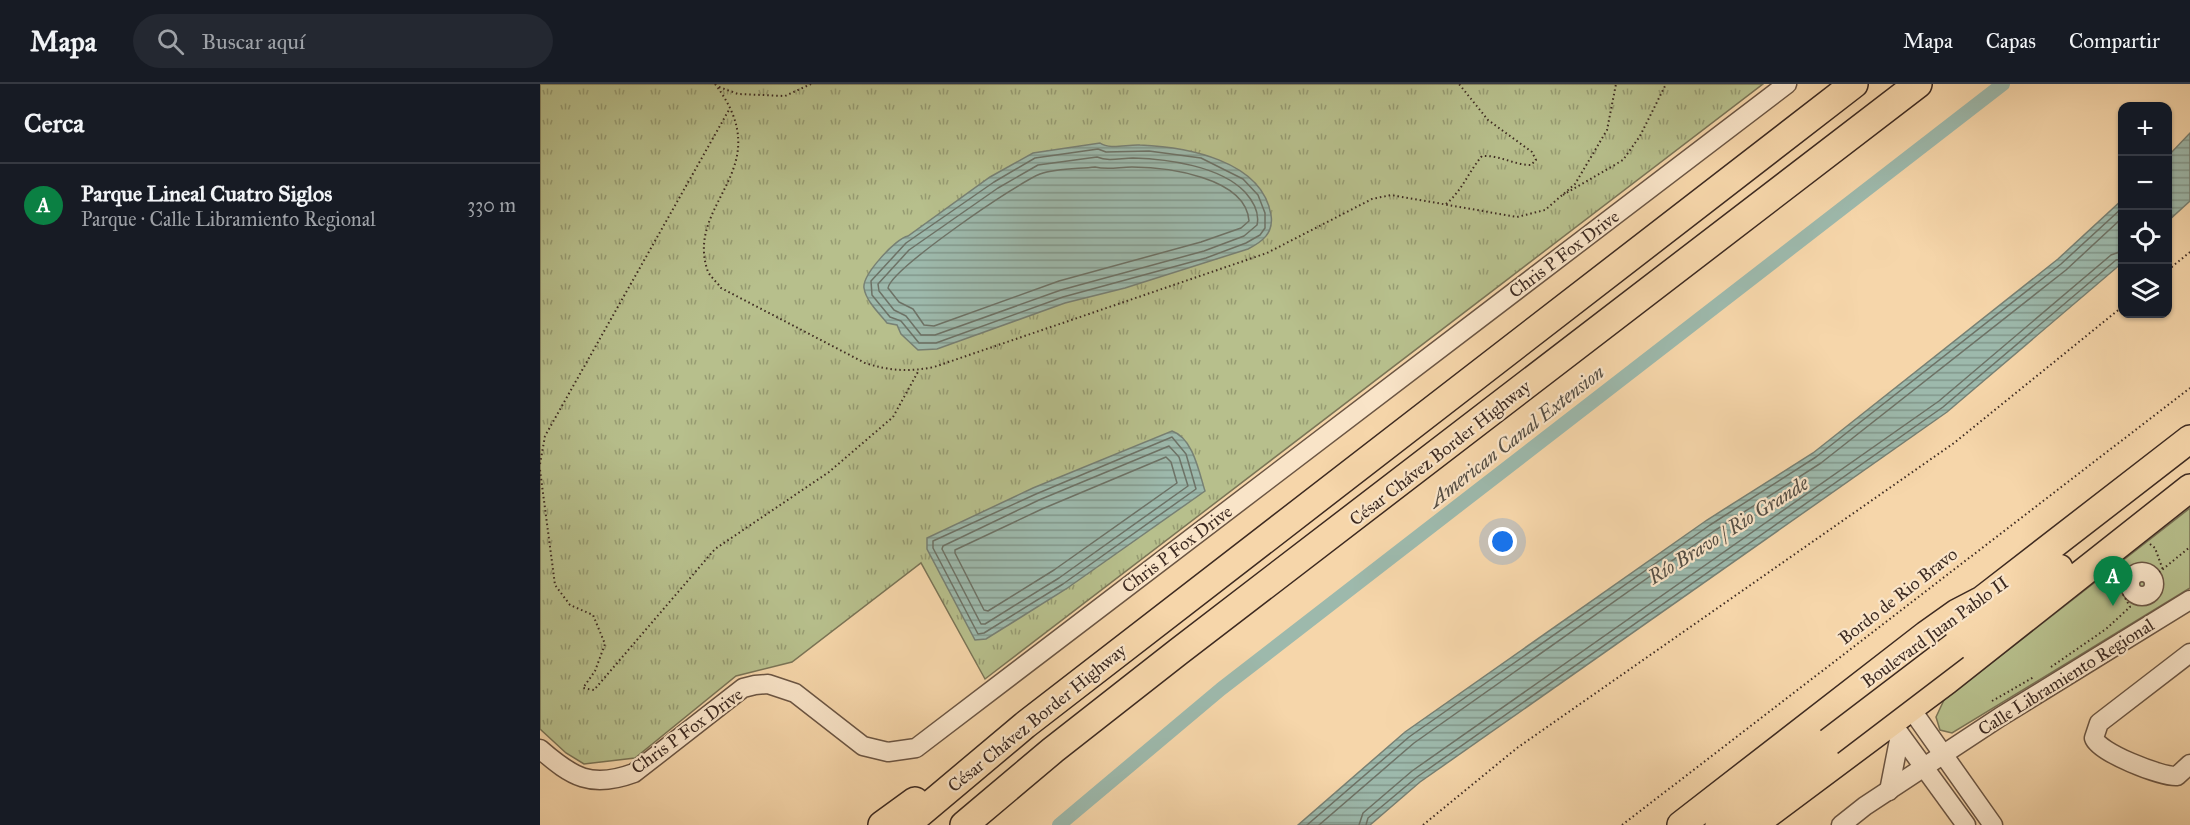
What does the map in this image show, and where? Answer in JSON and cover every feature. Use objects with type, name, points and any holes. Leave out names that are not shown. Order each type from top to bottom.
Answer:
[{"type":"highway","name":"César Chávez Border Highway","points":[[906,825],[1025,724],[1854,84]]},
{"type":"highway","name":"César Chávez Border Highway","points":[[964,825],[1053,750],[1918,84]]},
{"type":"highway","name":"Boulevard Juan Pablo II","points":[[1685,822],[1926,635],[1957,613],[1982,600],[2190,439]]},
{"type":"highway","name":"Boulevard Juan Pablo II","points":[[1719,825],[2190,470]]},
{"type":"highway","points":[[1753,825],[1852,752],[1901,722],[1946,681],[2190,489]]},
{"type":"highway","points":[[1685,822],[1732,804],[1968,622],[1982,600]]},
{"type":"highway","points":[[1927,655],[1921,668],[1925,676],[1933,681],[1946,681]]},
{"type":"highway","points":[[882,825],[1025,724]]},
{"type":"highway","points":[[1834,726],[1843,727],[1849,731],[1852,737],[1852,752]]},
{"type":"highway","points":[[980,825],[1053,750]]},
{"type":"street","name":"Chris P Fox Drive","points":[[540,749],[569,773],[581,778],[604,781],[619,779],[634,773],[743,688],[768,684],[795,693],[808,701],[863,746],[888,752],[915,748],[1787,84]]},
{"type":"street","name":"Calle Libramiento Regional","points":[[1841,825],[1943,755],[2188,605]]},
{"type":"street","points":[[2190,653],[2099,723],[2094,732],[2095,743],[2103,750],[2165,775],[2177,776],[2190,764]]},
{"type":"street","points":[[1883,689],[1924,768],[1966,825]]},
{"type":"street","points":[[1901,722],[1943,755],[1993,825]]},
{"type":"street","points":[[1889,791],[1901,722]]},
{"type":"path","points":[[716,85],[738,94],[785,96],[811,84]]},
{"type":"path","points":[[1446,204],[1454,197],[1472,167],[1482,156],[1494,155],[1522,165],[1531,165],[1536,160],[1532,152],[1488,120],[1459,84]]},
{"type":"path","points":[[716,85],[735,116],[739,148],[733,171],[704,241],[707,271],[721,288],[865,363],[888,370],[919,370],[1267,253],[1372,200],[1391,195],[1517,217],[1545,210],[1575,184],[1607,130],[1616,84]]},
{"type":"path","points":[[1558,198],[1623,160],[1640,136],[1666,84]]},
{"type":"path","points":[[540,464],[545,436],[730,108]]},
{"type":"path","points":[[2172,267],[2190,252]]},
{"type":"path","points":[[1423,825],[1517,748],[1954,443],[2118,310]]},
{"type":"path","points":[[540,470],[555,585],[570,605],[593,615],[605,644],[595,671],[583,688],[594,690],[715,549],[829,472],[893,417],[919,370]]},
{"type":"path","name":"Bordo de Rio Bravo","points":[[1622,825],[2190,388]]},
{"type":"path","points":[[2148,542],[2155,548],[2158,574],[2190,547]]},
{"type":"path","points":[[2049,669],[2059,659],[2106,629],[2130,608],[2123,594]]},
{"type":"path","points":[[1992,701],[2041,673]]},
{"type":"green space","points":[[540,84],[1763,84],[985,679],[921,563],[792,662],[736,676],[635,758],[584,764],[566,753],[540,729]]},
{"type":"green space","points":[[2190,508],[2190,588],[1952,733],[1940,730],[1936,717],[1944,700]]},
{"type":"water","points":[[2190,133],[2190,201],[2172,217],[2172,156],[2172,152]]},
{"type":"water","points":[[1100,143],[1109,146],[1140,145],[1179,149],[1219,160],[1238,169],[1253,181],[1265,196],[1271,215],[1269,232],[1262,240],[1248,249],[1125,288],[1065,303],[937,349],[918,350],[901,334],[897,325],[887,323],[870,302],[865,293],[865,282],[874,266],[888,250],[990,177],[1033,153]]},
{"type":"water","name":"Río Bravo / Rio Grande","points":[[2118,204],[2118,266],[1947,412],[1420,782],[1370,825],[1298,825],[1405,732],[1707,520],[1813,453],[2058,259]]},
{"type":"water","points":[[1172,431],[1179,435],[1190,448],[1205,491],[1066,589],[986,639],[975,640],[927,549],[927,538],[1033,488]]},
{"type":"waterway","name":"American Canal Extension","points":[[1059,825],[1221,689],[2003,84]]},
{"type":"place","name":"Parque Lineal Cuatro Siglos","points":[[2113,606]]}]
